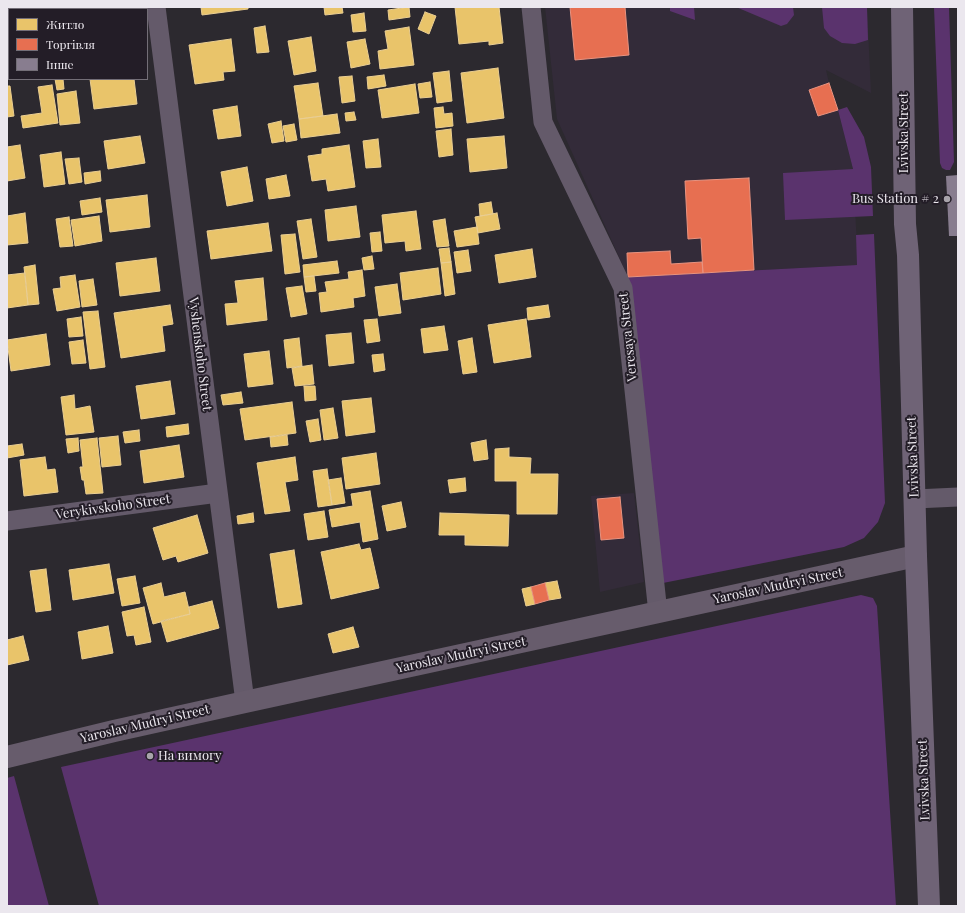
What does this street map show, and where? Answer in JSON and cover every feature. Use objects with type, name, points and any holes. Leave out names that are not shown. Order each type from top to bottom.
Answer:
[{"type":"main road","name":"Lvivska Street","points":[[902,7],[905,224],[908,255],[916,556],[929,906]]},
{"type":"main road","name":"Yaroslav Mudryi Street","points":[[7,757],[114,731],[245,702],[916,556]]},
{"type":"street","name":"Vyshenskoho Street","points":[[156,7],[245,702]]},
{"type":"street","name":"Veresaya Street","points":[[530,7],[543,122],[623,288],[658,613]]},
{"type":"street","name":"Verykivskoho Street","points":[[7,521],[218,493]]},
{"type":"street","points":[[915,499],[958,497]]},
{"type":"shaded area","points":[[545,7],[867,7],[871,93],[826,70],[829,83],[810,90],[818,116],[838,110],[853,169],[858,265],[628,277],[557,119]]},
{"type":"shaded area","points":[[670,7],[694,7],[695,20],[670,11]]},
{"type":"shaded area","points":[[736,7],[793,7],[794,15],[787,24],[781,26]]},
{"type":"shaded area","points":[[822,7],[867,7],[868,40],[855,44],[842,43],[830,36],[824,28]]},
{"type":"shaded area","points":[[934,7],[949,7],[954,162],[950,170],[942,168],[940,163]]},
{"type":"shaded area","points":[[847,107],[864,137],[871,167],[873,216],[785,220],[783,173],[853,169],[838,110]]},
{"type":"shaded area","points":[[874,234],[885,503],[878,522],[864,538],[844,547],[663,583],[628,277],[857,265],[856,235]]},
{"type":"shaded area","points":[[634,493],[644,582],[600,592],[591,496]]},
{"type":"shaded area","points":[[861,595],[873,598],[877,606],[896,906],[99,906],[61,767]]},
{"type":"shaded area","points":[[14,776],[49,906],[7,906],[7,778]]},
{"type":"building: Житло","points":[[28,7],[8,8],[7,20],[7,8]]},
{"type":"building: Житло","points":[[201,7],[248,7],[248,9],[202,15]]},
{"type":"building: Житло","points":[[324,7],[342,7],[343,13],[325,15]]},
{"type":"building: Житло","points":[[409,7],[410,17],[389,20],[388,10]]},
{"type":"building: Житло","points":[[455,7],[499,7],[503,43],[489,45],[489,41],[459,44]]},
{"type":"building: Житло","points":[[425,12],[436,16],[429,34],[418,29]]},
{"type":"building: Житло","points":[[364,13],[366,31],[353,32],[351,15]]},
{"type":"building: Житло","points":[[7,22],[8,22],[8,60]]},
{"type":"building: Житло","points":[[265,26],[269,52],[257,53],[254,28]]},
{"type":"building: Житло","points":[[409,27],[414,65],[380,69],[378,51],[388,49],[385,31]]},
{"type":"building: Житло","points":[[311,37],[316,71],[294,75],[288,41]]},
{"type":"building: Житло","points":[[231,39],[235,71],[223,72],[224,80],[195,84],[189,45]]},
{"type":"building: Житло","points":[[365,39],[370,64],[351,68],[347,42]]},
{"type":"building: Житло","points":[[498,68],[504,118],[467,123],[461,73]]},
{"type":"building: Житло","points":[[449,71],[452,101],[437,103],[433,73]]},
{"type":"building: Житло","points":[[384,75],[386,86],[368,89],[367,77]]},
{"type":"building: Житло","points":[[352,76],[355,101],[342,103],[339,77]]},
{"type":"building: Житло","points":[[55,80],[63,80],[64,89],[57,90]]},
{"type":"building: Житло","points":[[90,80],[134,80],[137,104],[94,109]]},
{"type":"building: Житло","points":[[430,82],[432,97],[420,98],[418,84]]},
{"type":"building: Житло","points":[[318,83],[323,116],[299,119],[294,86]]},
{"type":"building: Житло","points":[[415,84],[419,113],[382,118],[378,90]]},
{"type":"building: Житло","points":[[52,85],[58,123],[23,128],[21,116],[42,113],[38,87]]},
{"type":"building: Житло","points":[[7,86],[10,86],[14,116],[7,117]]},
{"type":"building: Житло","points":[[76,91],[80,123],[60,125],[57,94]]},
{"type":"building: Житло","points":[[237,106],[241,136],[218,139],[213,110]]},
{"type":"building: Житло","points":[[443,107],[444,114],[452,113],[453,126],[436,128],[434,108]]},
{"type":"building: Житло","points":[[354,112],[356,120],[346,121],[345,113]]},
{"type":"building: Житло","points":[[337,114],[340,133],[301,138],[299,119]]},
{"type":"building: Житло","points":[[281,121],[284,141],[272,143],[268,124]]},
{"type":"building: Житло","points":[[294,124],[297,140],[286,142],[283,126]]},
{"type":"building: Житло","points":[[451,129],[453,155],[439,157],[436,131]]},
{"type":"building: Житло","points":[[140,136],[145,163],[108,169],[104,141]]},
{"type":"building: Житло","points":[[504,136],[507,168],[470,172],[467,139]]},
{"type":"building: Житло","points":[[378,139],[381,167],[366,168],[363,141]]},
{"type":"building: Житло","points":[[20,145],[25,178],[7,181],[7,147]]},
{"type":"building: Житло","points":[[349,145],[355,187],[328,191],[326,179],[312,181],[308,156],[322,154],[322,149]]},
{"type":"building: Житло","points":[[61,152],[65,184],[44,187],[40,155]]},
{"type":"building: Житло","points":[[79,158],[82,182],[69,184],[65,159]]},
{"type":"building: Житло","points":[[247,167],[253,201],[227,206],[221,172]]},
{"type":"building: Житло","points":[[100,171],[101,181],[85,184],[84,173]]},
{"type":"building: Житло","points":[[286,175],[290,196],[269,199],[266,179]]},
{"type":"building: Житло","points":[[147,195],[150,227],[110,232],[106,200]]},
{"type":"building: Житло","points":[[100,198],[102,212],[82,215],[80,201]]},
{"type":"building: Житло","points":[[491,202],[493,214],[480,216],[479,204]]},
{"type":"building: Житло","points":[[356,206],[360,237],[328,241],[325,210]]},
{"type":"building: Житло","points":[[416,211],[421,249],[406,251],[405,241],[385,243],[382,215]]},
{"type":"building: Житло","points":[[25,213],[28,243],[7,245],[7,216]]},
{"type":"building: Житло","points":[[497,213],[500,229],[478,233],[475,217]]},
{"type":"building: Житло","points":[[99,216],[102,241],[75,246],[71,220]]},
{"type":"building: Житло","points":[[69,217],[73,246],[60,247],[56,219]]},
{"type":"building: Житло","points":[[311,219],[317,257],[303,259],[297,221]]},
{"type":"building: Житло","points":[[445,219],[449,246],[437,247],[433,221]]},
{"type":"building: Житло","points":[[268,223],[272,251],[211,259],[207,231]]},
{"type":"building: Житло","points":[[477,227],[479,244],[457,247],[454,231]]},
{"type":"building: Житло","points":[[380,232],[382,251],[372,252],[370,233]]},
{"type":"building: Житло","points":[[295,234],[300,272],[285,274],[281,235]]},
{"type":"building: Житло","points":[[449,248],[451,262],[441,263],[439,249]]},
{"type":"building: Житло","points":[[532,249],[536,277],[499,283],[495,255]]},
{"type":"building: Житло","points":[[468,250],[471,271],[457,273],[454,252]]},
{"type":"building: Житло","points":[[372,256],[374,269],[364,270],[362,258]]},
{"type":"building: Житло","points":[[156,258],[160,291],[120,296],[116,263]]},
{"type":"building: Житло","points":[[337,261],[339,273],[304,277],[303,265]]},
{"type":"building: Житло","points":[[451,262],[455,294],[445,296],[441,263]]},
{"type":"building: Житло","points":[[35,265],[39,304],[28,305],[24,267]]},
{"type":"building: Житло","points":[[438,268],[441,294],[403,300],[400,273]]},
{"type":"building: Житло","points":[[362,270],[365,296],[353,298],[354,307],[321,312],[319,293],[327,292],[325,282],[349,279],[348,272]]},
{"type":"building: Житло","points":[[25,273],[28,305],[7,308],[7,275]]},
{"type":"building: Житло","points":[[75,275],[80,307],[57,311],[53,289],[61,288],[60,277]]},
{"type":"building: Житло","points":[[314,276],[316,291],[306,292],[304,277]]},
{"type":"building: Житло","points":[[263,278],[267,320],[227,325],[225,304],[238,303],[235,281]]},
{"type":"building: Житло","points":[[93,279],[97,305],[82,307],[79,281]]},
{"type":"building: Житло","points":[[397,284],[401,313],[379,316],[375,287]]},
{"type":"building: Житло","points":[[302,286],[307,314],[291,317],[286,288]]},
{"type":"building: Житло","points":[[170,305],[173,324],[162,326],[165,351],[121,358],[114,313]]},
{"type":"building: Житло","points":[[548,305],[550,317],[528,320],[527,308]]},
{"type":"building: Житло","points":[[98,311],[105,367],[90,369],[83,312]]},
{"type":"building: Житло","points":[[81,317],[83,336],[69,337],[67,319]]},
{"type":"building: Житло","points":[[377,319],[380,341],[367,343],[364,320]]},
{"type":"building: Житло","points":[[526,319],[531,357],[494,363],[488,325]]},
{"type":"building: Житло","points":[[444,326],[448,350],[424,353],[421,329]]},
{"type":"building: Житло","points":[[351,333],[354,363],[329,366],[326,335]]},
{"type":"building: Житло","points":[[46,334],[50,365],[11,371],[7,340]]},
{"type":"building: Житло","points":[[299,338],[302,366],[287,368],[284,340]]},
{"type":"building: Житло","points":[[472,338],[477,372],[463,374],[458,341]]},
{"type":"building: Житло","points":[[83,340],[86,363],[72,364],[69,342]]},
{"type":"building: Житло","points":[[269,351],[273,384],[248,387],[244,354]]},
{"type":"building: Житло","points":[[383,354],[385,370],[374,372],[372,355]]},
{"type":"building: Житло","points":[[312,365],[314,384],[295,386],[292,368]]},
{"type":"building: Житло","points":[[170,381],[175,414],[141,419],[136,386]]},
{"type":"building: Житло","points":[[304,386],[315,386],[316,400],[305,401]]},
{"type":"building: Житло","points":[[241,392],[243,403],[223,405],[221,395]]},
{"type":"building: Житло","points":[[74,395],[75,409],[90,406],[94,432],[66,435],[61,397]]},
{"type":"building: Житло","points":[[371,398],[375,432],[346,436],[342,401]]},
{"type":"building: Житло","points":[[292,402],[296,433],[245,440],[240,409]]},
{"type":"building: Житло","points":[[333,408],[338,438],[324,440],[320,410]]},
{"type":"building: Житло","points":[[318,419],[321,440],[310,442],[306,421]]},
{"type":"building: Житло","points":[[188,424],[189,434],[167,437],[166,427]]},
{"type":"building: Житло","points":[[139,430],[140,441],[125,443],[123,432]]},
{"type":"building: Житло","points":[[287,435],[288,445],[271,447],[270,437]]},
{"type":"building: Житло","points":[[118,436],[121,465],[102,467],[99,438]]},
{"type":"building: Житло","points":[[78,438],[79,451],[68,453],[66,439]]},
{"type":"building: Житло","points":[[97,438],[103,493],[86,494],[80,467],[83,467],[80,440]]},
{"type":"building: Житло","points":[[486,440],[488,459],[474,461],[471,443]]},
{"type":"building: Житло","points":[[22,444],[24,455],[7,458],[7,446]]},
{"type":"building: Житло","points":[[179,445],[184,477],[144,483],[140,451]]},
{"type":"building: Житло","points":[[509,448],[509,457],[531,458],[530,474],[558,474],[557,514],[517,514],[517,481],[495,481],[495,449]]},
{"type":"building: Житло","points":[[376,453],[380,484],[346,489],[342,458]]},
{"type":"building: Житло","points":[[45,457],[47,470],[55,469],[58,492],[24,496],[20,460]]},
{"type":"building: Житло","points":[[295,457],[298,480],[285,482],[290,511],[265,514],[257,463]]},
{"type":"building: Житло","points":[[327,469],[332,505],[318,507],[313,471]]},
{"type":"building: Житло","points":[[341,478],[345,503],[332,505],[328,480]]},
{"type":"building: Житло","points":[[465,478],[466,491],[450,493],[448,480]]},
{"type":"building: Житло","points":[[370,491],[378,539],[363,542],[360,522],[332,527],[329,510],[353,506],[351,494]]},
{"type":"building: Житло","points":[[401,502],[406,527],[387,531],[382,506]]},
{"type":"building: Житло","points":[[324,511],[328,537],[308,540],[304,514]]},
{"type":"building: Житло","points":[[253,513],[254,522],[238,524],[237,516]]},
{"type":"building: Житло","points":[[440,513],[509,515],[508,546],[465,545],[465,535],[439,535]]},
{"type":"building: Житло","points":[[197,515],[208,553],[178,562],[176,556],[163,560],[153,528]]},
{"type":"building: Житло","points":[[359,544],[361,550],[370,548],[379,588],[331,599],[321,552]]},
{"type":"building: Житло","points":[[294,550],[302,604],[278,608],[270,554]]},
{"type":"building: Житло","points":[[109,564],[114,593],[73,600],[69,570]]},
{"type":"building: Житло","points":[[46,569],[51,610],[36,612],[30,571]]},
{"type":"building: Житло","points":[[135,576],[140,603],[122,606],[117,579]]},
{"type":"building: Житло","points":[[557,581],[561,598],[549,600],[545,583]]},
{"type":"building: Житло","points":[[161,583],[164,597],[185,592],[190,614],[153,624],[143,588]]},
{"type":"building: Житло","points":[[531,587],[535,604],[526,606],[522,589]]},
{"type":"building: Житло","points":[[212,601],[219,628],[167,642],[161,621],[190,614],[189,607]]},
{"type":"building: Житло","points":[[144,607],[151,642],[136,645],[134,635],[127,636],[122,612]]},
{"type":"building: Житло","points":[[108,626],[113,653],[82,659],[78,632]]},
{"type":"building: Житло","points":[[353,627],[359,647],[333,653],[328,634]]},
{"type":"building: Житло","points":[[23,636],[29,660],[7,665],[7,640]]},
{"type":"building: Торгівля","points":[[570,7],[625,7],[629,55],[575,60]]},
{"type":"building: Торгівля","points":[[829,83],[838,110],[818,116],[809,90]]},
{"type":"building: Торгівля","points":[[749,178],[754,270],[703,273],[701,238],[688,239],[685,181]]},
{"type":"building: Торгівля","points":[[670,251],[671,264],[702,262],[703,273],[628,277],[627,253]]},
{"type":"building: Торгівля","points":[[620,497],[624,538],[601,540],[597,499]]},
{"type":"building: Торгівля","points":[[545,583],[549,600],[535,604],[531,587]]},
{"type":"building: Інше","points":[[958,175],[958,236],[949,236],[946,176]]},
{"type":"place","name":"Bus Station # 2","points":[[947,199]]},
{"type":"place","name":"На вимогу","points":[[150,756]]}]
